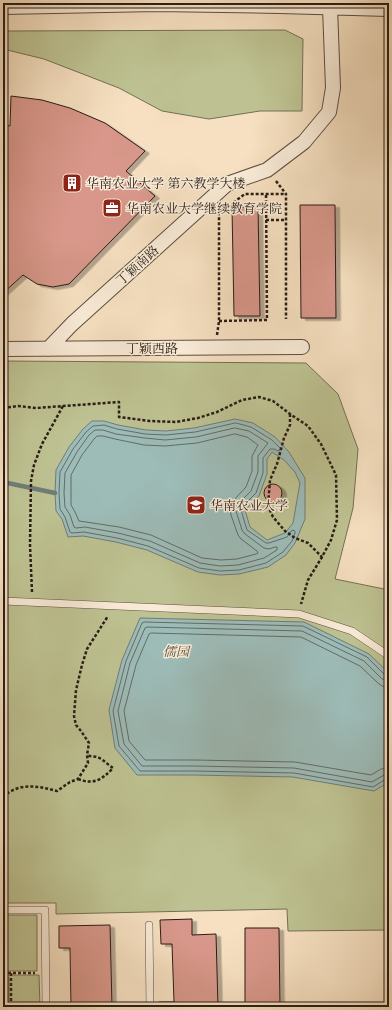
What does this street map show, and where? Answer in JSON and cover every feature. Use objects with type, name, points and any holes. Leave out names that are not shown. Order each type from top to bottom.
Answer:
[{"type":"street","points":[[3,7],[157,4],[330,4],[389,9]]},
{"type":"street","name":"丁颖南路","points":[[48,349],[72,324],[227,184],[267,170],[304,142],[329,112],[333,88],[330,4]]},
{"type":"street","name":"丁颖西路","points":[[3,349],[302,347]]},
{"type":"lane","points":[[3,601],[299,614],[352,631],[389,656]]},
{"type":"lane","points":[[3,910],[44,910],[46,1007]]},
{"type":"lane","points":[[149,926],[150,1007]]},
{"type":"path","points":[[215,348],[219,321],[219,213],[245,194],[286,194],[286,319]]},
{"type":"path","points":[[219,321],[267,320],[266,194]]},
{"type":"path","points":[[266,220],[286,220]]},
{"type":"path","points":[[3,408],[18,406],[36,408],[119,402],[119,417],[150,421],[176,422],[198,418],[217,412],[242,400],[260,398],[274,401],[308,426],[321,444],[336,475],[337,520],[322,557],[308,580],[299,614]]},
{"type":"path","points":[[33,602],[30,545],[31,481],[34,465],[42,444],[63,406]]},
{"type":"path","points":[[290,414],[290,425],[270,480],[268,506],[273,517],[286,531],[295,538],[308,543],[322,557]]},
{"type":"path","points":[[3,797],[14,789],[25,786],[45,787],[58,791],[70,782],[78,779],[88,763],[87,755],[89,743],[82,731],[76,725],[74,716],[76,690],[87,650],[108,615],[117,607]]},
{"type":"path","points":[[78,779],[86,782],[92,782],[102,779],[113,768],[101,759],[87,755]]},
{"type":"path","points":[[3,973],[46,973]]},
{"type":"path","points":[[11,973],[11,1007]]},
{"type":"green space","points":[[285,30],[303,39],[302,111],[260,111],[209,119],[162,111],[119,88],[44,59],[3,49],[3,31]]},
{"type":"green space","name":"儒园","points":[[3,361],[306,363],[338,394],[358,449],[353,508],[335,579],[389,590],[389,930],[288,931],[287,909],[56,914],[56,903],[3,903]]},
{"type":"green space","points":[[3,915],[37,915],[37,971],[3,971]]},
{"type":"green space","points":[[5,975],[39,975],[40,1007],[5,1007]]},
{"type":"water","points":[[235,419],[253,423],[275,437],[289,452],[305,478],[305,519],[295,543],[286,555],[268,567],[239,574],[220,575],[198,572],[147,550],[116,542],[83,536],[68,537],[62,519],[56,511],[56,470],[69,447],[83,429],[92,421],[104,421],[146,430],[166,431],[194,428]],"holes":[[[272,452],[284,460],[295,472],[300,483],[293,523],[285,533],[267,540],[250,527],[245,510],[259,496],[267,474],[267,459]]]},
{"type":"water","points":[[140,618],[304,622],[369,654],[389,673],[389,782],[374,791],[293,777],[137,775],[115,748],[109,710],[122,660]]},
{"type":"building","name":"华南农业大学 第六教学大楼","points":[[11,96],[42,100],[70,108],[105,123],[145,151],[126,171],[155,196],[69,284],[53,287],[37,284],[23,275],[3,293],[3,125],[10,126]]},
{"type":"building","points":[[300,205],[335,205],[336,318],[301,318]]},
{"type":"building","points":[[232,207],[258,207],[260,316],[234,316]]},
{"type":"building","points":[[273,484],[279,487],[282,493],[279,499],[273,502],[267,499],[264,493],[267,487]]},
{"type":"building","points":[[192,919],[192,935],[216,934],[218,1007],[159,1007],[159,1002],[174,1002],[172,944],[161,944],[160,920]]},
{"type":"building","points":[[110,925],[112,1007],[71,1007],[70,948],[59,948],[59,926]]},
{"type":"building","points":[[245,928],[279,928],[280,1007],[245,1007]]},
{"type":"building","points":[[3,975],[5,975],[5,1007],[3,1007]]},
{"type":"waterway","points":[[3,482],[55,493]]},
{"type":"place","name":"华南农业大学 第六教学大楼","points":[[72,183]]},
{"type":"place","name":"华南农业大学继续教育学院","points":[[112,208]]},
{"type":"place","name":"华南农业大学","points":[[196,505]]}]
